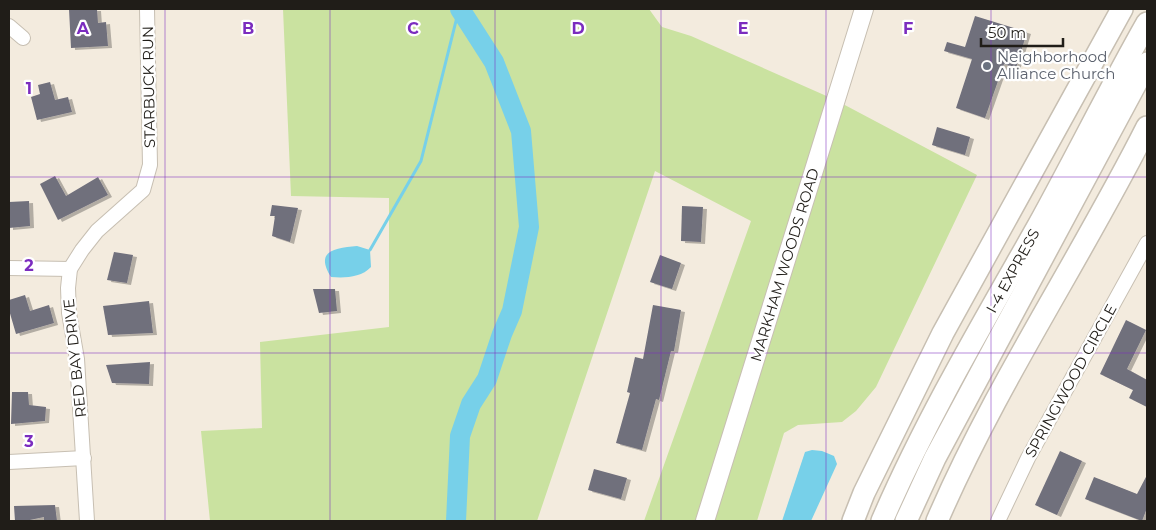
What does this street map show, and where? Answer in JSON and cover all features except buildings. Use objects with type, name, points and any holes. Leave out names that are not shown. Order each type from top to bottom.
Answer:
[{"type":"highway","points":[[853,521],[864,493],[943,333],[1122,9]]},
{"type":"highway","name":"I-4 EXPRESS","points":[[882,521],[903,473],[931,418],[1147,22]]},
{"type":"highway","name":"I-4 EXPRESS","points":[[906,521],[935,458],[1147,63]]},
{"type":"highway","points":[[937,521],[968,452],[1023,349],[1147,127]]},
{"type":"highway","points":[[951,521],[961,493],[968,452]]},
{"type":"main road","name":"MARKHAM WOODS ROAD","points":[[705,521],[864,9]]},
{"type":"street","name":"STARBUCK RUN","points":[[147,9],[150,165]]},
{"type":"street","points":[[9,26],[23,38]]},
{"type":"street","name":"RED BAY DRIVE","points":[[87,521],[77,359],[69,313],[68,288],[70,269],[97,231],[143,190],[150,165]]},
{"type":"street","name":"SPRINGWOOD CIRCLE","points":[[998,521],[1028,458],[1147,243]]},
{"type":"street","points":[[9,268],[70,269]]},
{"type":"street","points":[[9,462],[84,458]]},
{"type":"green space","points":[[283,9],[649,9],[662,27],[691,36],[831,98],[699,521],[644,521],[751,221],[655,171],[537,521],[210,521],[201,431],[262,428],[260,342],[389,327],[389,198],[291,196]]},
{"type":"green space","points":[[841,103],[977,175],[876,387],[856,411],[842,422],[798,425],[784,433],[757,521],[711,521]]},
{"type":"water","points":[[357,246],[370,250],[371,267],[357,275],[331,277],[326,268],[326,256],[335,250]]},
{"type":"water","points":[[812,450],[822,451],[834,456],[837,464],[811,521],[782,521],[805,452]]},
{"type":"waterway","points":[[370,250],[421,161],[459,9]]},
{"type":"waterway","points":[[456,521],[460,436],[471,404],[487,379],[512,311],[529,227],[521,131],[494,62],[460,9]]},
{"type":"place","name":"Neighborhood Alliance Church","points":[[987,66]]}]
